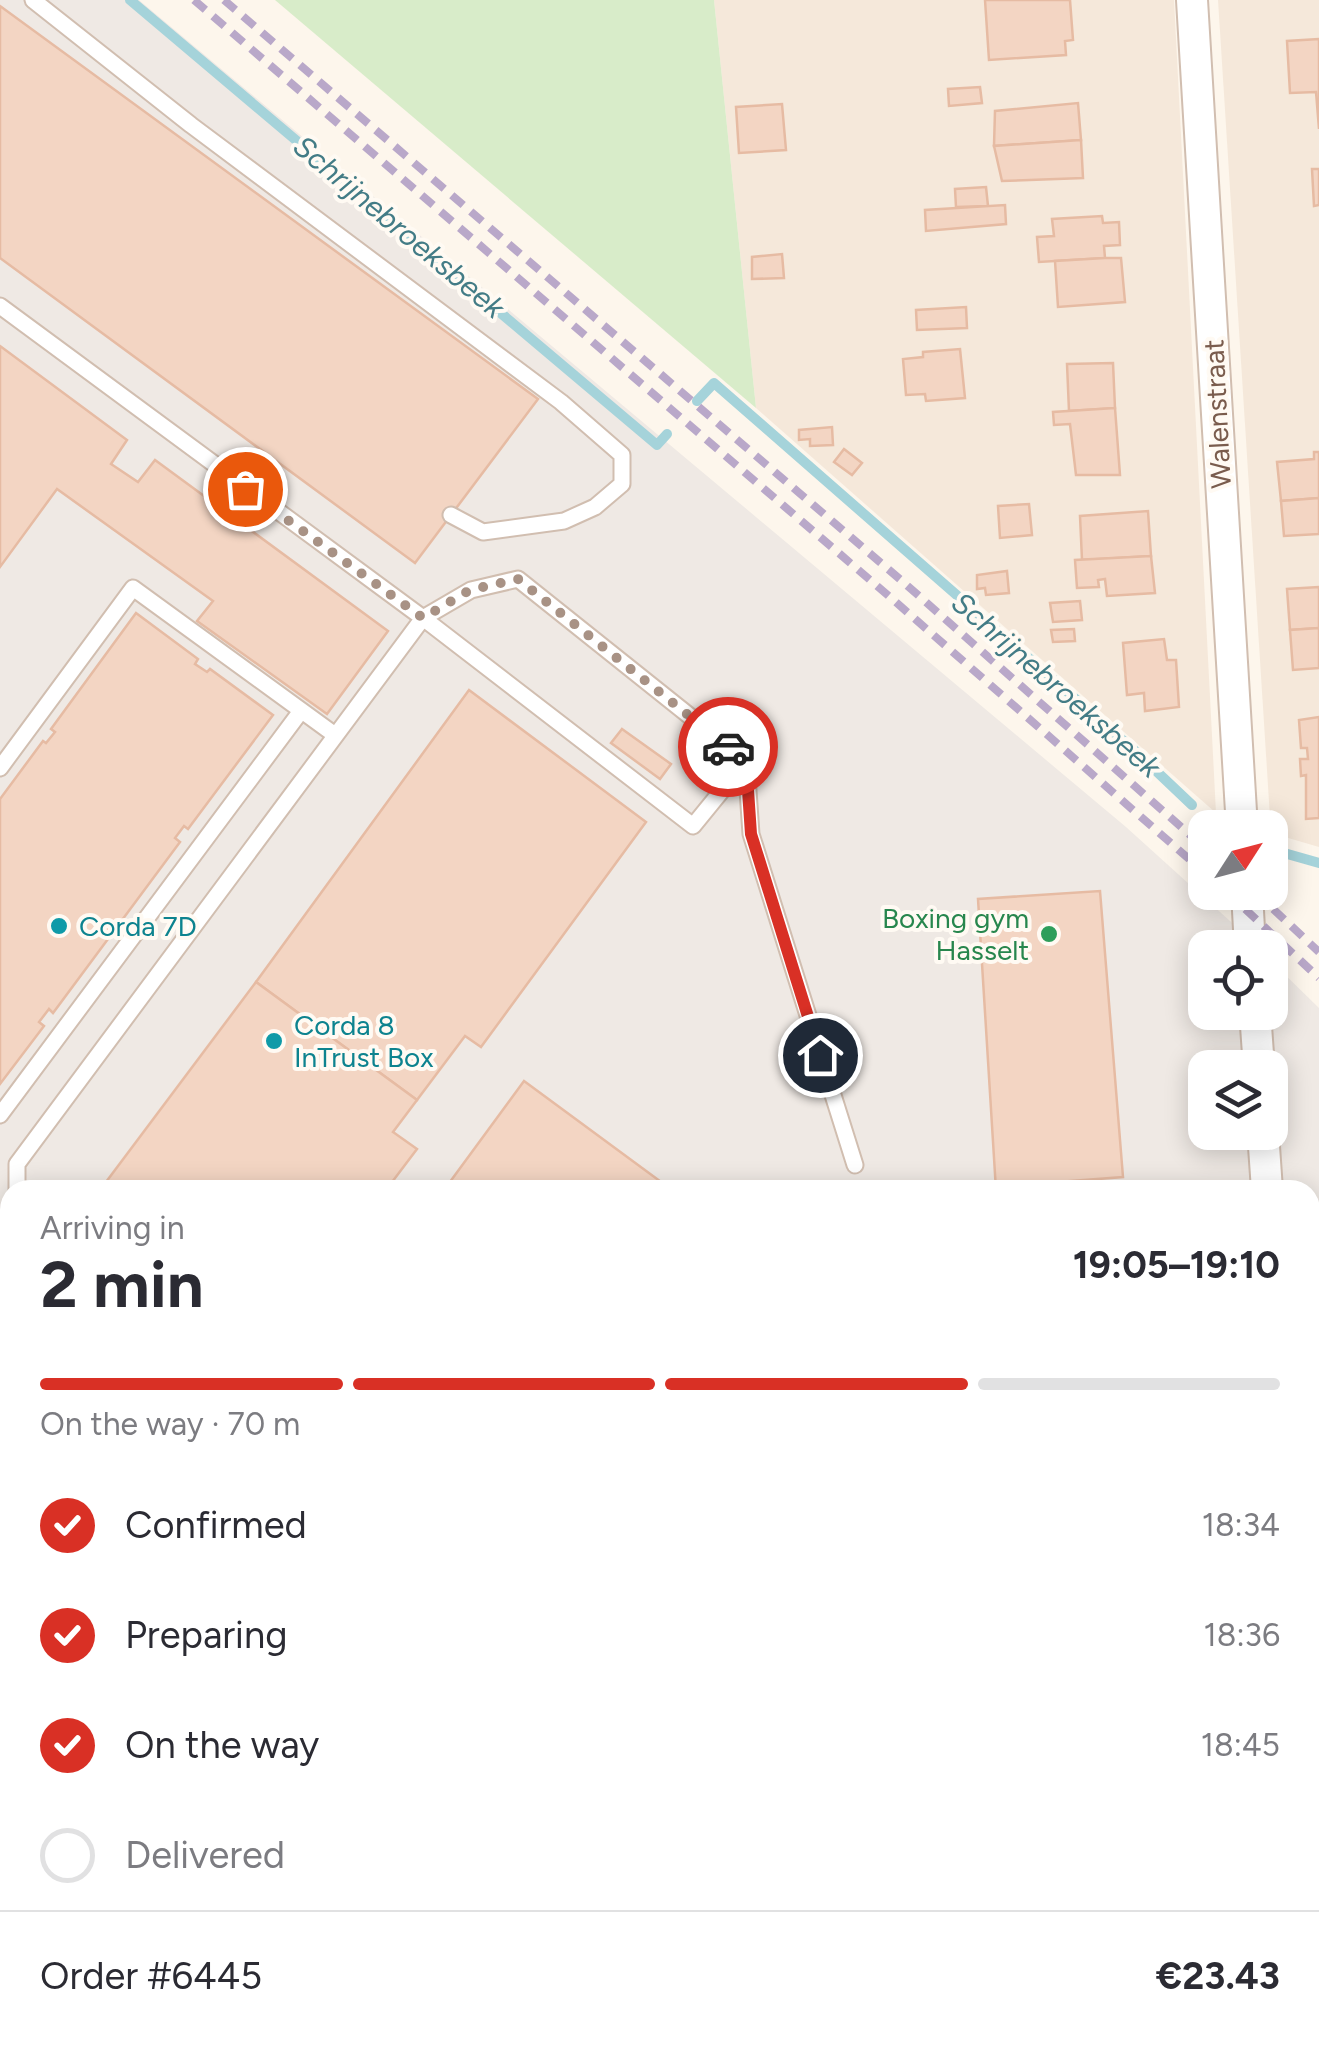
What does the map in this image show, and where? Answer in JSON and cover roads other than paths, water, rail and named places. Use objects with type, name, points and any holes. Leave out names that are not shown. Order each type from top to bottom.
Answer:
[{"type":"street","name":"Walenstraat","points":[[1192,0],[1241,810]]},
{"type":"street","points":[[1264,1150],[1266,1180]]},
{"type":"lane","points":[[33,0],[561,402],[622,455],[622,484],[594,507],[564,522],[484,532],[451,515]]},
{"type":"lane","points":[[0,306],[423,618],[693,826],[746,761]]},
{"type":"lane","points":[[16,1180],[17,1164],[423,618],[470,590],[518,579],[746,761],[751,834],[855,1166]]},
{"type":"lane","points":[[0,768],[133,588],[335,735]]},
{"type":"lane","points":[[0,1115],[300,710]]},
{"type":"waterway","name":"Schrijnebroeksbeek","points":[[130,0],[657,445],[667,434]]},
{"type":"waterway","name":"Schrijnebroeksbeek","points":[[697,401],[714,383],[1192,805]]},
{"type":"waterway","name":"Schrijnebroeksbeek","points":[[1288,854],[1319,863]]},
{"type":"railway","points":[[194,0],[1188,858]]},
{"type":"railway","points":[[224,0],[902,581],[1188,833]]},
{"type":"railway","points":[[1246,910],[1319,978]]},
{"type":"railway","points":[[1274,910],[1319,952]]},
{"type":"place","name":"Corda 7D","points":[[59,926]]},
{"type":"place","name":"Boxing gym Hasselt","points":[[1049,934]]},
{"type":"place","name":"Corda 8 InTrust Box","points":[[274,1041]]}]
